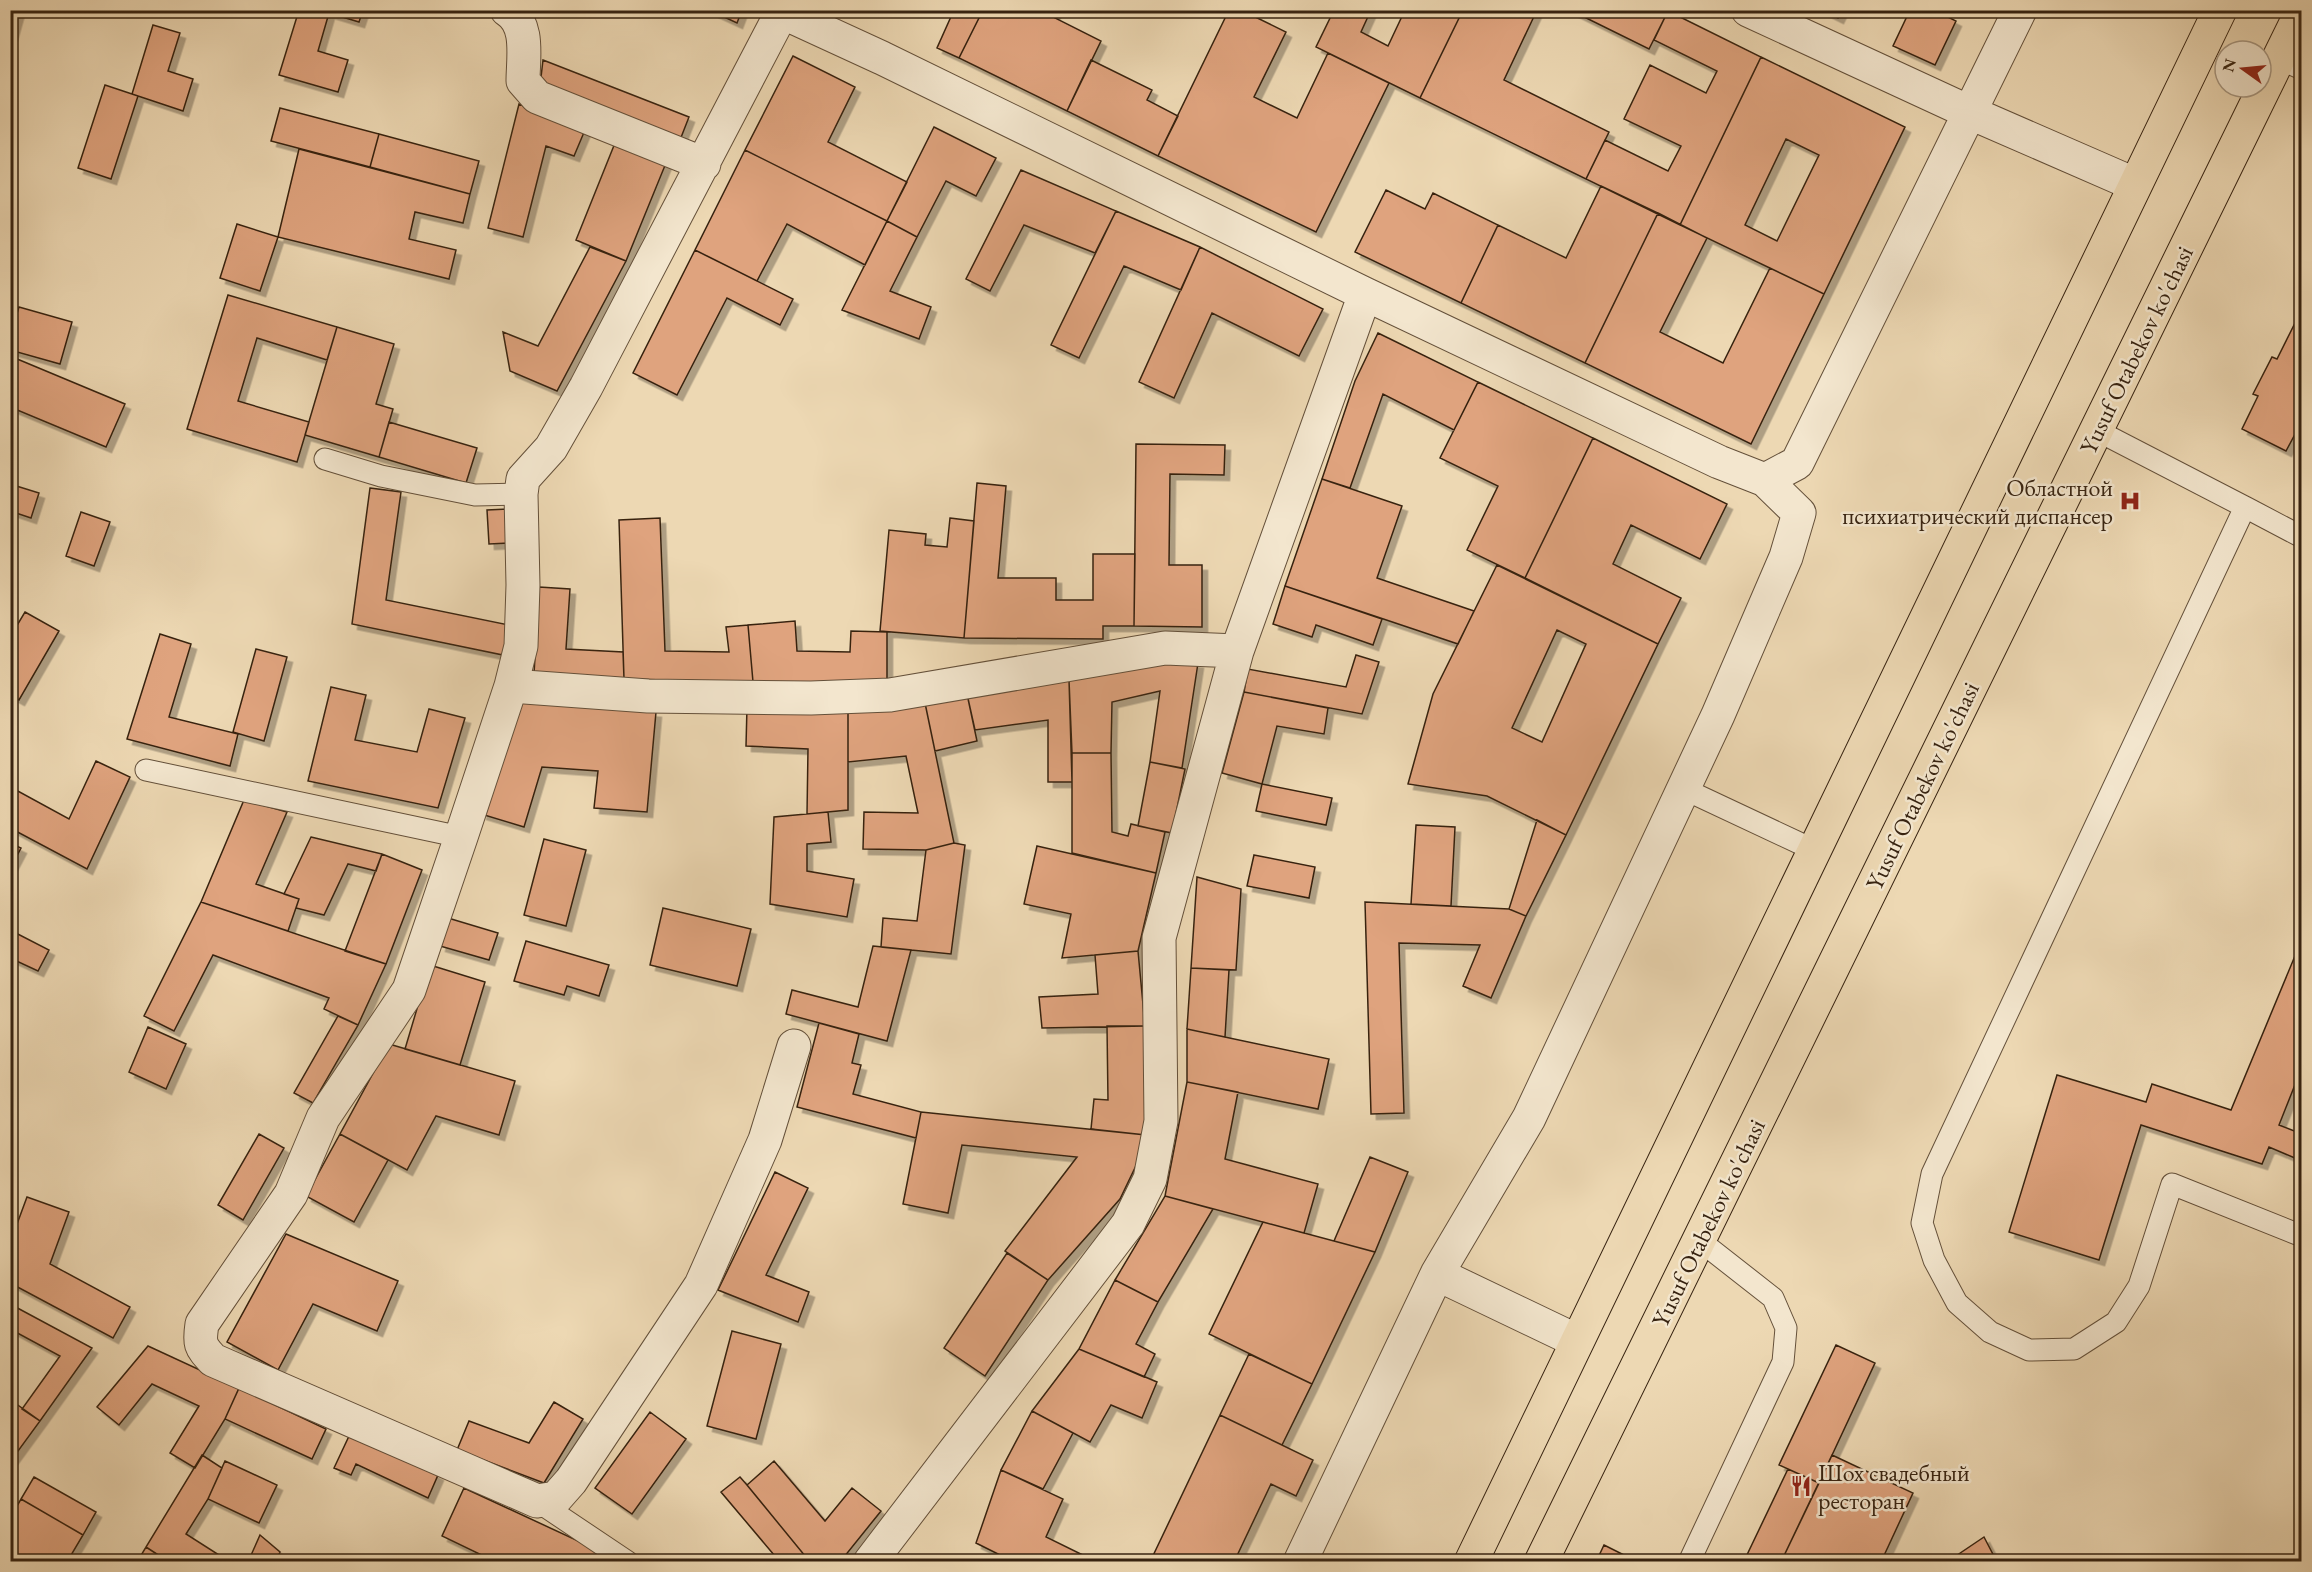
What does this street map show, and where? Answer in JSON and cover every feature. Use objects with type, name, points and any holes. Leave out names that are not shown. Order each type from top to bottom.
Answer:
[{"type":"main road","points":[[1471,1562],[2134,184],[2220,10]]},
{"type":"main road","name":"Yusuf Otabekov ko'chasi","points":[[1541,1562],[2096,430],[2290,64],[2301,11]]},
{"type":"street","points":[[507,10],[514,15],[523,30],[523,81],[537,97],[704,164]]},
{"type":"street","points":[[1748,10],[1971,113],[2134,184]]},
{"type":"street","points":[[1765,480],[1797,463],[2020,10]]},
{"type":"street","points":[[794,1046],[765,1140],[701,1285],[571,1481],[556,1498],[537,1501],[213,1360],[201,1348],[202,1324],[291,1194],[323,1118],[409,990],[511,686],[521,646],[523,585],[521,494],[523,479],[552,448],[783,11],[1365,294],[1719,462],[1765,480],[1799,513],[1786,557],[1718,715],[1528,1118],[1437,1274],[1300,1562]]},
{"type":"street","points":[[870,1562],[1128,1224],[1150,1179],[1161,1121],[1159,938],[1237,651],[1365,294]]},
{"type":"street","points":[[511,686],[648,696],[811,698],[890,694],[1165,648],[1237,651]]},
{"type":"street","points":[[1437,1274],[1577,1341]]},
{"type":"lane","points":[[2096,430],[2301,537]]},
{"type":"lane","points":[[325,459],[381,476],[475,495],[521,494]]},
{"type":"lane","points":[[2245,507],[1932,1174],[1922,1223],[1934,1260],[1958,1303],[1990,1332],[2029,1350],[2074,1348],[2116,1322],[2139,1286],[2172,1184],[2301,1236]]},
{"type":"lane","points":[[146,770],[461,837]]},
{"type":"lane","points":[[1684,789],[1814,850]]},
{"type":"lane","points":[[1689,1562],[1783,1362],[1786,1328],[1773,1298],[1699,1240]]},
{"type":"lane","points":[[537,1501],[628,1562]]},
{"type":"building","points":[[10,10],[19,10],[12,35],[10,34]]},
{"type":"building","points":[[299,10],[363,10],[359,22],[329,13],[318,51],[348,60],[338,92],[279,75]]},
{"type":"building","points":[[709,10],[742,10],[737,23]]},
{"type":"building","points":[[954,10],[983,10],[959,58],[937,48]]},
{"type":"building","points":[[983,10],[1056,10],[1053,17],[1101,41],[1067,111],[959,58]]},
{"type":"building","points":[[1229,10],[1241,10],[1286,32],[1254,97],[1297,118],[1328,53],[1389,83],[1316,232],[1158,156]]},
{"type":"building","points":[[1334,10],[1371,10],[1361,32],[1388,46],[1405,10],[1463,10],[1420,98],[1316,47]]},
{"type":"building","points":[[1463,10],[1537,10],[1504,80],[1609,132],[1586,179],[1420,98]]},
{"type":"building","points":[[1570,10],[1666,10],[1668,11],[1649,49]]},
{"type":"building","points":[[1822,10],[1842,10],[1838,18]]},
{"type":"building","points":[[1910,10],[1934,10],[1956,21],[1935,65],[1893,46]]},
{"type":"building","points":[[1668,11],[1761,57],[1680,225],[1586,179],[1605,140],[1668,171],[1681,146],[1624,119],[1650,65],[1706,93],[1717,71],[1654,40]]},
{"type":"building","points":[[153,25],[180,33],[168,71],[193,79],[183,111],[132,94]]},
{"type":"building","points":[[793,56],[855,87],[828,142],[907,182],[887,221],[745,150]]},
{"type":"building","points":[[1761,57],[1905,127],[1824,294],[1680,225]],"holes":[[[1786,139],[1819,155],[1777,241],[1745,225]]]},
{"type":"building","points":[[543,60],[689,117],[680,140],[540,86]]},
{"type":"building","points":[[1091,60],[1152,90],[1147,100],[1178,116],[1158,156],[1067,111]]},
{"type":"building","points":[[105,85],[138,96],[111,179],[78,168]]},
{"type":"building","points":[[519,104],[585,130],[574,156],[546,146],[523,237],[488,228]]},
{"type":"building","points":[[280,108],[379,134],[370,167],[271,141]]},
{"type":"building","points":[[934,127],[996,158],[976,196],[946,181],[917,237],[887,221]]},
{"type":"building","points":[[379,134],[479,161],[470,194],[370,167]]},
{"type":"building","points":[[615,143],[666,163],[626,261],[576,240]]},
{"type":"building","points":[[299,149],[470,194],[463,223],[415,212],[409,239],[456,250],[449,279],[278,237]]},
{"type":"building","points":[[745,150],[887,221],[865,265],[787,224],[757,281],[695,250]]},
{"type":"building","points":[[1021,170],[1116,211],[1095,253],[1024,225],[990,291],[966,279]]},
{"type":"building","points":[[1601,186],[1658,213],[1585,363],[1461,303],[1498,225],[1566,258]]},
{"type":"building","points":[[1386,190],[1425,209],[1433,193],[1498,225],[1461,303],[1355,252]]},
{"type":"building","points":[[1116,211],[1200,247],[1181,290],[1124,266],[1079,358],[1051,345]]},
{"type":"building","points":[[1658,213],[1707,238],[1660,332],[1723,363],[1770,268],[1824,294],[1751,444],[1585,363]]},
{"type":"building","points":[[887,221],[917,237],[890,291],[931,307],[919,339],[842,310]]},
{"type":"building","points":[[237,224],[278,237],[260,291],[220,278]]},
{"type":"building","points":[[590,247],[626,261],[557,391],[510,371],[503,332],[538,346]]},
{"type":"building","points":[[1200,247],[1323,309],[1299,356],[1212,313],[1174,398],[1139,382]]},
{"type":"building","points":[[695,250],[793,299],[780,325],[727,298],[677,395],[633,373]]},
{"type":"building","points":[[228,295],[337,327],[327,360],[257,338],[238,401],[309,422],[297,462],[187,429]]},
{"type":"building","points":[[19,307],[72,322],[60,364],[10,350],[10,337]]},
{"type":"building","points":[[2302,309],[2302,421],[2286,451],[2242,429],[2258,396],[2253,394],[2272,357],[2277,359]]},
{"type":"building","points":[[337,327],[394,344],[376,404],[393,409],[379,457],[305,435]]},
{"type":"building","points":[[1378,333],[1478,382],[1454,430],[1383,394],[1350,488],[1322,479],[1355,381]]},
{"type":"building","points":[[10,356],[125,404],[106,447],[10,407]]},
{"type":"building","points":[[1478,382],[1593,438],[1525,578],[1467,550],[1498,486],[1440,458]]},
{"type":"building","points":[[389,422],[477,448],[466,483],[379,457]]},
{"type":"building","points":[[1593,438],[1727,504],[1700,559],[1631,525],[1613,564],[1681,598],[1658,644],[1525,578]]},
{"type":"building","points":[[1136,444],[1225,445],[1224,475],[1170,474],[1169,565],[1202,565],[1202,627],[1134,626]]},
{"type":"building","points":[[1322,479],[1402,506],[1377,578],[1474,611],[1458,644],[1285,586]]},
{"type":"building","points":[[977,483],[1006,486],[998,578],[1056,578],[1056,600],[1093,600],[1093,554],[1135,554],[1134,626],[1103,626],[1103,639],[964,638]]},
{"type":"building","points":[[10,484],[39,493],[31,518],[10,511]]},
{"type":"building","points":[[370,488],[401,492],[386,600],[509,625],[503,655],[352,624]]},
{"type":"building","points":[[508,509],[509,543],[489,544],[487,510]]},
{"type":"building","points":[[81,512],[110,522],[94,566],[66,556]]},
{"type":"building","points":[[660,518],[665,651],[729,652],[726,627],[748,625],[753,682],[624,679],[619,520]]},
{"type":"building","points":[[950,518],[974,521],[964,638],[880,631],[889,530],[926,534],[925,545],[947,547]]},
{"type":"building","points":[[1497,565],[1658,644],[1566,835],[1487,796],[1408,784],[1433,694]],"holes":[[[1557,630],[1586,644],[1542,742],[1512,728]]]},
{"type":"building","points":[[1285,586],[1382,619],[1373,645],[1316,625],[1312,637],[1273,624]]},
{"type":"building","points":[[539,587],[570,589],[566,649],[623,652],[624,679],[534,674]]},
{"type":"building","points":[[25,612],[59,631],[19,700],[10,695],[10,637]]},
{"type":"building","points":[[795,621],[797,651],[850,652],[851,631],[887,632],[887,683],[753,682],[748,625]]},
{"type":"building","points":[[160,634],[191,644],[169,717],[238,734],[230,766],[127,739]]},
{"type":"building","points":[[256,649],[287,657],[264,741],[233,732]]},
{"type":"building","points":[[1356,655],[1379,662],[1362,714],[1244,692],[1248,669],[1346,687]]},
{"type":"building","points":[[1166,658],[1198,663],[1182,768],[1150,762],[1160,691],[1112,702],[1111,753],[1072,753],[1069,680]]},
{"type":"building","points":[[1069,680],[1072,782],[1048,782],[1048,720],[975,730],[967,694]]},
{"type":"building","points":[[331,687],[366,695],[355,740],[417,752],[429,709],[465,718],[438,808],[308,781]]},
{"type":"building","points":[[1244,692],[1328,708],[1324,734],[1277,726],[1262,784],[1222,773]]},
{"type":"building","points":[[967,694],[977,741],[935,751],[925,703]]},
{"type":"building","points":[[515,701],[656,712],[647,812],[594,808],[598,771],[542,767],[524,827],[481,814]]},
{"type":"building","points":[[925,703],[954,843],[926,850],[863,849],[864,812],[918,813],[906,756],[848,762],[848,711]]},
{"type":"building","points":[[747,707],[848,711],[848,810],[807,814],[808,749],[746,746]]},
{"type":"building","points":[[1072,753],[1111,753],[1112,832],[1128,836],[1131,824],[1165,832],[1156,873],[1072,853]]},
{"type":"building","points":[[96,761],[130,777],[87,869],[10,828],[10,799],[16,790],[69,819]]},
{"type":"building","points":[[1150,762],[1185,769],[1172,833],[1138,826]]},
{"type":"building","points":[[1262,784],[1332,798],[1326,825],[1256,811]]},
{"type":"building","points":[[244,800],[287,812],[256,884],[299,899],[288,931],[201,902]]},
{"type":"building","points":[[828,812],[831,842],[807,844],[807,871],[854,879],[847,917],[770,904],[774,817]]},
{"type":"building","points":[[1537,820],[1566,835],[1526,916],[1509,909]]},
{"type":"building","points":[[1416,825],[1455,827],[1451,906],[1411,904]]},
{"type":"building","points":[[311,837],[382,854],[376,871],[348,864],[324,915],[296,908],[299,899],[284,894]]},
{"type":"building","points":[[544,839],[586,850],[566,926],[524,915]]},
{"type":"building","points":[[10,843],[21,848],[10,869]]},
{"type":"building","points":[[954,843],[965,845],[951,954],[881,947],[883,918],[917,921],[926,850]]},
{"type":"building","points":[[1037,846],[1156,873],[1138,951],[1062,958],[1071,914],[1024,904]]},
{"type":"building","points":[[382,854],[422,870],[386,964],[345,951]]},
{"type":"building","points":[[1254,855],[1315,867],[1309,898],[1247,886]]},
{"type":"building","points":[[1197,877],[1241,889],[1236,970],[1191,968]]},
{"type":"building","points":[[201,902],[386,964],[358,1025],[324,1009],[329,998],[213,955],[174,1031],[144,1016]]},
{"type":"building","points":[[1365,902],[1509,909],[1526,916],[1491,998],[1463,986],[1480,945],[1399,943],[1404,1113],[1371,1114]]},
{"type":"building","points":[[663,908],[751,929],[737,986],[650,965]]},
{"type":"building","points":[[448,918],[498,933],[489,960],[440,946]]},
{"type":"building","points":[[10,930],[49,950],[38,971],[10,958]]},
{"type":"building","points":[[2302,939],[2302,1067],[2279,1125],[2302,1134],[2302,1161],[2269,1147],[2262,1164],[2141,1125],[2099,1260],[2009,1232],[2057,1075],[2146,1102],[2152,1084],[2231,1110]]},
{"type":"building","points":[[526,941],[609,965],[599,996],[567,986],[564,995],[514,981]]},
{"type":"building","points":[[873,946],[911,950],[887,1041],[786,1014],[792,990],[858,1007]]},
{"type":"building","points":[[1138,951],[1145,1026],[1042,1028],[1039,997],[1098,994],[1095,955]]},
{"type":"building","points":[[430,965],[485,982],[460,1065],[405,1049]]},
{"type":"building","points":[[1191,968],[1229,970],[1225,1037],[1187,1029]]},
{"type":"building","points":[[338,1016],[358,1025],[313,1103],[294,1093]]},
{"type":"building","points":[[819,1023],[859,1034],[852,1063],[861,1065],[853,1094],[921,1112],[916,1138],[797,1107]]},
{"type":"building","points":[[1107,1026],[1145,1026],[1146,1135],[1091,1129],[1094,1099],[1108,1100]]},
{"type":"building","points":[[148,1027],[186,1044],[166,1089],[129,1072]]},
{"type":"building","points":[[1187,1029],[1329,1059],[1318,1109],[1187,1082]]},
{"type":"building","points":[[389,1044],[515,1081],[499,1135],[436,1116],[407,1170],[340,1134]]},
{"type":"building","points":[[1187,1082],[1238,1092],[1225,1159],[1318,1184],[1304,1233],[1165,1196]]},
{"type":"building","points":[[921,1112],[1146,1135],[1143,1151],[1120,1199],[1048,1280],[1005,1251],[1077,1157],[962,1145],[948,1213],[903,1204]]},
{"type":"building","points":[[259,1134],[284,1148],[243,1220],[218,1205]]},
{"type":"building","points":[[340,1134],[388,1160],[354,1222],[306,1196]]},
{"type":"building","points":[[1370,1157],[1408,1172],[1375,1252],[1334,1241]]},
{"type":"building","points":[[775,1172],[808,1188],[766,1275],[809,1292],[798,1322],[718,1290]]},
{"type":"building","points":[[1165,1196],[1213,1209],[1158,1302],[1115,1280]]},
{"type":"building","points":[[27,1197],[69,1212],[50,1264],[130,1307],[113,1338],[10,1283],[10,1243]]},
{"type":"building","points":[[1263,1222],[1375,1252],[1312,1384],[1209,1334]]},
{"type":"building","points":[[286,1234],[398,1281],[377,1331],[313,1304],[278,1370],[227,1342]]},
{"type":"building","points":[[1007,1253],[1048,1280],[985,1376],[944,1348]]},
{"type":"building","points":[[1115,1280],[1158,1302],[1136,1344],[1155,1354],[1144,1377],[1079,1349]]},
{"type":"building","points":[[10,1304],[92,1348],[40,1421],[22,1409],[60,1356],[10,1329]]},
{"type":"building","points":[[732,1331],[781,1344],[756,1439],[707,1426]]},
{"type":"building","points":[[1836,1345],[1875,1363],[1819,1483],[1779,1465]]},
{"type":"building","points":[[148,1346],[239,1388],[225,1419],[195,1468],[170,1453],[199,1406],[152,1384],[119,1425],[97,1407]]},
{"type":"building","points":[[1079,1349],[1157,1382],[1142,1418],[1111,1405],[1090,1442],[1032,1411]]},
{"type":"building","points":[[1249,1354],[1312,1384],[1282,1445],[1220,1415]]},
{"type":"building","points":[[239,1388],[326,1429],[312,1459],[225,1419]]},
{"type":"building","points":[[554,1402],[583,1419],[544,1483],[457,1450],[469,1421],[529,1443]]},
{"type":"building","points":[[15,1403],[40,1421],[10,1462],[10,1409]]},
{"type":"building","points":[[1032,1411],[1073,1433],[1043,1489],[1001,1470]]},
{"type":"building","points":[[650,1412],[686,1439],[632,1514],[595,1488]]},
{"type":"building","points":[[1220,1415],[1313,1460],[1296,1496],[1271,1484],[1234,1562],[1150,1562]]},
{"type":"building","points":[[350,1434],[438,1475],[428,1498],[356,1464],[351,1475],[334,1468]]},
{"type":"building","points":[[202,1455],[222,1468],[208,1499],[186,1534],[230,1562],[169,1562],[146,1547]]},
{"type":"building","points":[[1832,1455],[1913,1493],[1881,1562],[1781,1562]]},
{"type":"building","points":[[225,1461],[277,1485],[259,1523],[208,1499]]},
{"type":"building","points":[[774,1461],[825,1521],[852,1488],[881,1511],[840,1562],[810,1562],[747,1485]]},
{"type":"building","points":[[1788,1469],[1819,1483],[1781,1562],[1749,1562],[1745,1559]]},
{"type":"building","points":[[1001,1470],[1063,1499],[1046,1537],[1097,1562],[1014,1562],[976,1543]]},
{"type":"building","points":[[34,1477],[96,1512],[83,1535],[21,1499]]},
{"type":"building","points":[[740,1477],[810,1562],[780,1562],[721,1492]]},
{"type":"building","points":[[464,1488],[602,1552],[595,1562],[496,1562],[442,1536]]},
{"type":"building","points":[[21,1499],[83,1535],[67,1562],[10,1562],[10,1518]]},
{"type":"building","points":[[260,1535],[280,1552],[276,1562],[248,1562]]},
{"type":"building","points":[[1984,1537],[1997,1562],[1947,1562]]},
{"type":"building","points":[[1604,1545],[1634,1560],[1634,1562],[1596,1562]]},
{"type":"building","points":[[146,1547],[169,1562],[137,1562]]},
{"type":"building","points":[[602,1552],[615,1562],[595,1562]]},
{"type":"place","name":"Областной психиатрический диспансер","points":[[2130,501]]},
{"type":"place","name":"Шох свадебный ресторан","points":[[1801,1486]]}]
